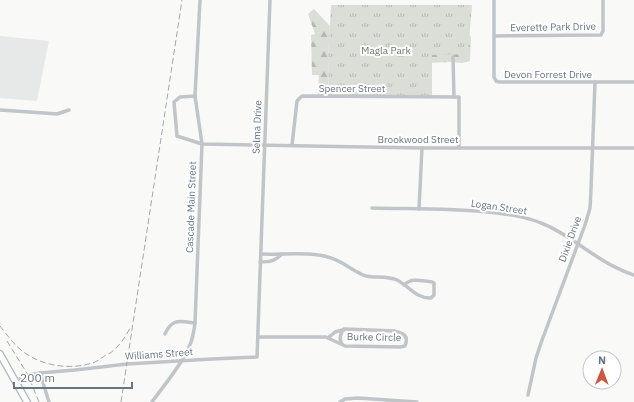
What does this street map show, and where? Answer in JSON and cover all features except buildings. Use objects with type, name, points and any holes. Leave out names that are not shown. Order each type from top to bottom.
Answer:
[{"type":"main road","points":[[0,354],[27,402]]},
{"type":"street","name":"Cascade Main Street","points":[[152,402],[189,347],[193,337],[195,323],[202,144],[195,96],[200,0]]},
{"type":"street","name":"Selma Drive","points":[[257,358],[270,0]]},
{"type":"street","name":"Devon Forrest Drive","points":[[494,0],[494,77],[496,81],[634,82]]},
{"type":"street","name":"Everette Park Drive","points":[[494,36],[601,35],[603,32],[603,0]]},
{"type":"street","points":[[453,57],[454,97],[459,97],[459,148]]},
{"type":"street","name":"Dixie Drive","points":[[528,395],[536,358],[590,208],[595,82]]},
{"type":"street","name":"Brookwood Street","points":[[195,96],[180,97],[174,102],[177,136],[202,144],[422,148],[634,148]]},
{"type":"street","name":"Spencer Street","points":[[292,145],[297,101],[302,96],[454,97]]},
{"type":"street","points":[[0,110],[44,114],[57,114],[70,110]]},
{"type":"street","points":[[419,209],[422,148]]},
{"type":"street","name":"Logan Street","points":[[372,208],[467,210],[524,217],[556,229],[609,264],[634,275]]},
{"type":"street","points":[[261,254],[326,256],[368,276],[396,280],[419,295],[426,298],[432,298],[434,295],[434,283],[432,282],[413,280],[408,281],[404,285]]},
{"type":"street","points":[[260,262],[274,261],[282,254]]},
{"type":"street","points":[[165,334],[171,324],[176,322],[182,321],[195,323]]},
{"type":"street","name":"Burke Circle","points":[[258,337],[328,338],[345,346],[400,347],[405,346],[406,344],[405,336],[400,332],[394,331],[344,329],[335,332],[328,338]]},
{"type":"street","name":"Burke Circle","points":[[342,344],[340,341],[342,331],[344,329]]},
{"type":"street","name":"Williams Street","points":[[15,381],[28,375],[40,373],[127,364],[220,358],[257,358]]},
{"type":"street","points":[[40,373],[49,402]]},
{"type":"street","points":[[340,402],[345,399],[358,398],[383,401],[417,402]]},
{"type":"shaded area","points":[[0,36],[49,41],[37,101],[0,98]]},
{"type":"green space","name":"Magla Park","points":[[331,5],[472,5],[468,54],[432,55],[432,97],[329,97],[328,59]]},
{"type":"green space","points":[[314,9],[330,26],[328,59],[329,97],[318,96],[319,75],[312,75],[311,35],[315,34],[308,14]]},
{"type":"green space","points":[[468,33],[471,37],[470,61],[462,63],[430,63],[430,46]]},
{"type":"railway","points":[[121,402],[182,0]]},
{"type":"railway","points":[[0,326],[9,338],[28,355],[52,365],[61,366],[78,366],[95,362],[117,348],[130,328]]},
{"type":"railway","points":[[7,341],[28,375],[39,402]]}]
